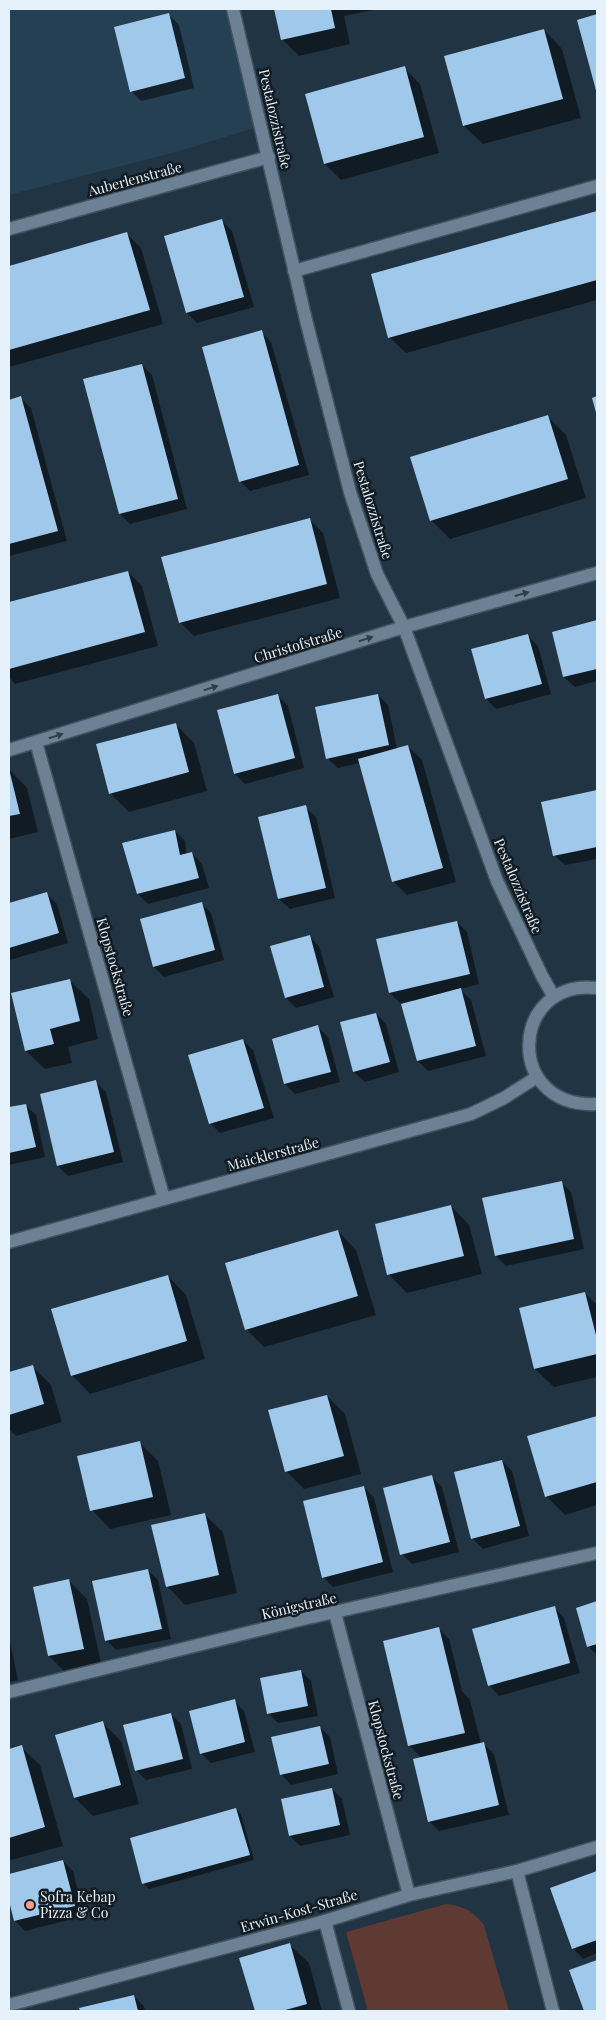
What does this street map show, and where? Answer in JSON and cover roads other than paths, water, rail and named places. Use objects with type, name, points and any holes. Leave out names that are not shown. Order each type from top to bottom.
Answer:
[{"type":"street","name":"Pestalozzistraße","points":[[233,9],[269,157],[294,271],[350,492],[377,574],[404,627],[498,881],[542,976],[554,997]]},
{"type":"street","name":"Auberlenstraße","points":[[9,229],[269,157]]},
{"type":"street","points":[[294,271],[597,186]]},
{"type":"street","name":"Christofstraße","points":[[9,750],[404,627],[597,572]]},
{"type":"street","name":"Klopstockstraße","points":[[36,742],[164,1199]]},
{"type":"street","points":[[597,988],[586,987],[569,990],[554,997],[541,1010],[532,1026],[528,1043],[530,1061],[538,1077],[549,1090],[563,1100],[580,1104],[597,1104]]},
{"type":"street","name":"Maicklerstraße","points":[[9,1242],[471,1114],[504,1098],[538,1077]]},
{"type":"street","name":"Königstraße","points":[[9,1692],[597,1552]]},
{"type":"street","name":"Klopstockstraße","points":[[335,1613],[409,1895]]},
{"type":"street","name":"Erwin-Kost-Straße","points":[[9,2005],[325,1921],[409,1895],[518,1871],[597,1847]]},
{"type":"street","points":[[518,1871],[553,2011]]},
{"type":"street","points":[[325,1921],[349,2011]]},
{"type":"place","name":"Sofra Kebap Pizza & Co","points":[[30,1905]]}]
